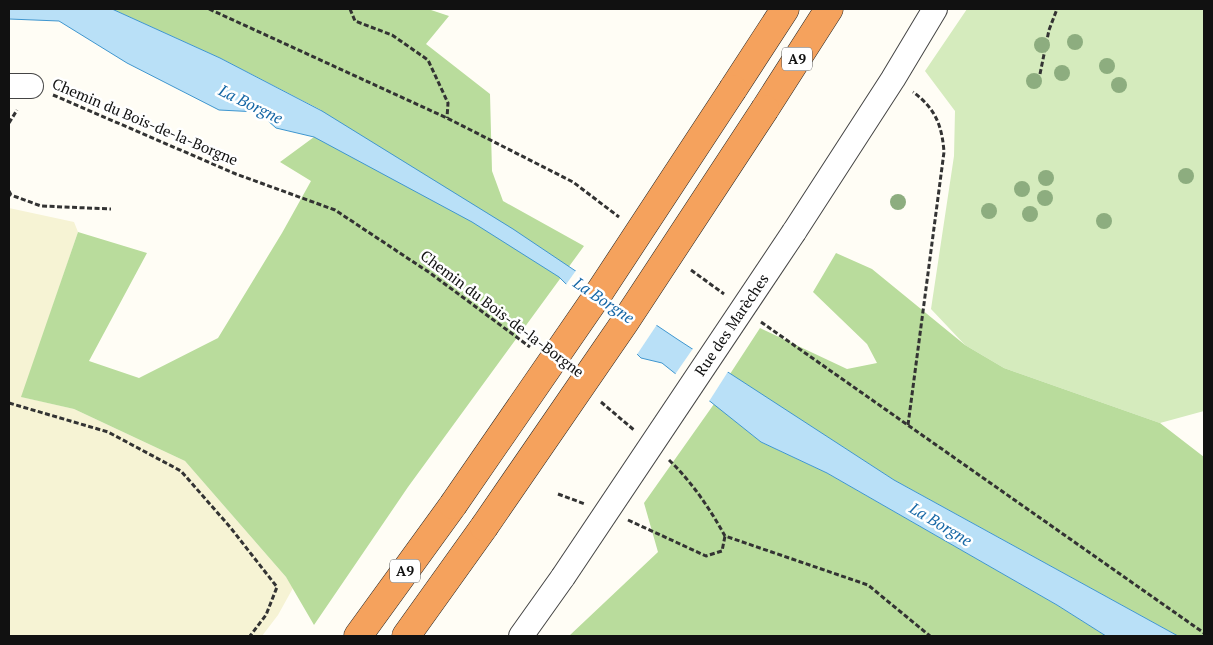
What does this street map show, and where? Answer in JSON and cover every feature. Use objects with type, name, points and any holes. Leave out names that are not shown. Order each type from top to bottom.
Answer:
[{"type":"highway","name":"A9","points":[[358,636],[452,505],[595,299],[785,9]]},
{"type":"highway","name":"A9","points":[[406,636],[619,330],[765,109],[828,9]]},
{"type":"street","name":"Rue des Marèches","points":[[521,636],[563,577],[794,232],[893,79],[935,9]]},
{"type":"path","points":[[350,9],[355,21],[392,34],[428,60],[448,103],[447,118]]},
{"type":"path","points":[[1040,74],[1049,30],[1057,9]]},
{"type":"path","points":[[893,79],[918,95],[937,118],[943,135],[944,152],[908,425]]},
{"type":"path","name":"Chemin du Bois-de-la-Borgne","points":[[20,86],[236,174],[335,210],[430,273],[533,349]]},
{"type":"path","points":[[9,191],[11,194],[41,206],[111,209]]},
{"type":"path","points":[[600,402],[636,432]]},
{"type":"path","points":[[9,404],[108,432],[181,470],[230,527],[277,587],[266,615],[250,636]]},
{"type":"path","points":[[620,517],[706,556],[722,551],[725,536],[709,508],[678,468],[664,456]]},
{"type":"path","points":[[558,494],[593,507]]},
{"type":"path","points":[[725,536],[868,585],[930,636]]},
{"type":"shaded area","points":[[9,208],[74,222],[78,232],[22,397],[74,409],[185,461],[286,577],[293,588],[278,615],[262,636],[9,636]]},
{"type":"green space","points":[[112,9],[428,9],[449,16],[426,44],[490,94],[492,171],[503,201],[584,246],[408,487],[314,625],[286,577],[185,461],[74,409],[21,397],[78,232],[147,253],[89,361],[139,378],[218,338],[282,233],[311,181],[280,162],[314,137],[321,110],[220,58]]},
{"type":"green space","points":[[967,9],[1204,9],[1204,411],[1160,423],[1004,368],[965,345],[931,309],[954,156],[955,111],[925,71]]},
{"type":"green space","points":[[836,253],[872,269],[965,345],[1004,368],[1160,423],[1204,457],[1204,636],[1178,636],[894,480],[730,374],[760,328],[847,369],[877,363],[867,344],[813,292]]},
{"type":"green space","points":[[714,404],[761,442],[827,473],[1057,605],[1106,636],[569,636],[658,552],[644,503]]},
{"type":"water","name":"La Borgne","points":[[9,9],[112,9],[220,58],[322,111],[513,229],[677,339],[894,480],[1178,636],[1106,636],[1057,605],[827,473],[761,442],[662,363],[641,358],[559,277],[472,222],[314,137],[276,128],[258,112],[219,110],[127,63],[59,21],[9,19]]},
{"type":"pier","points":[[577,269],[658,323],[636,356],[565,286]]},
{"type":"pier","points":[[694,347],[729,370],[708,403],[674,376]]}]
